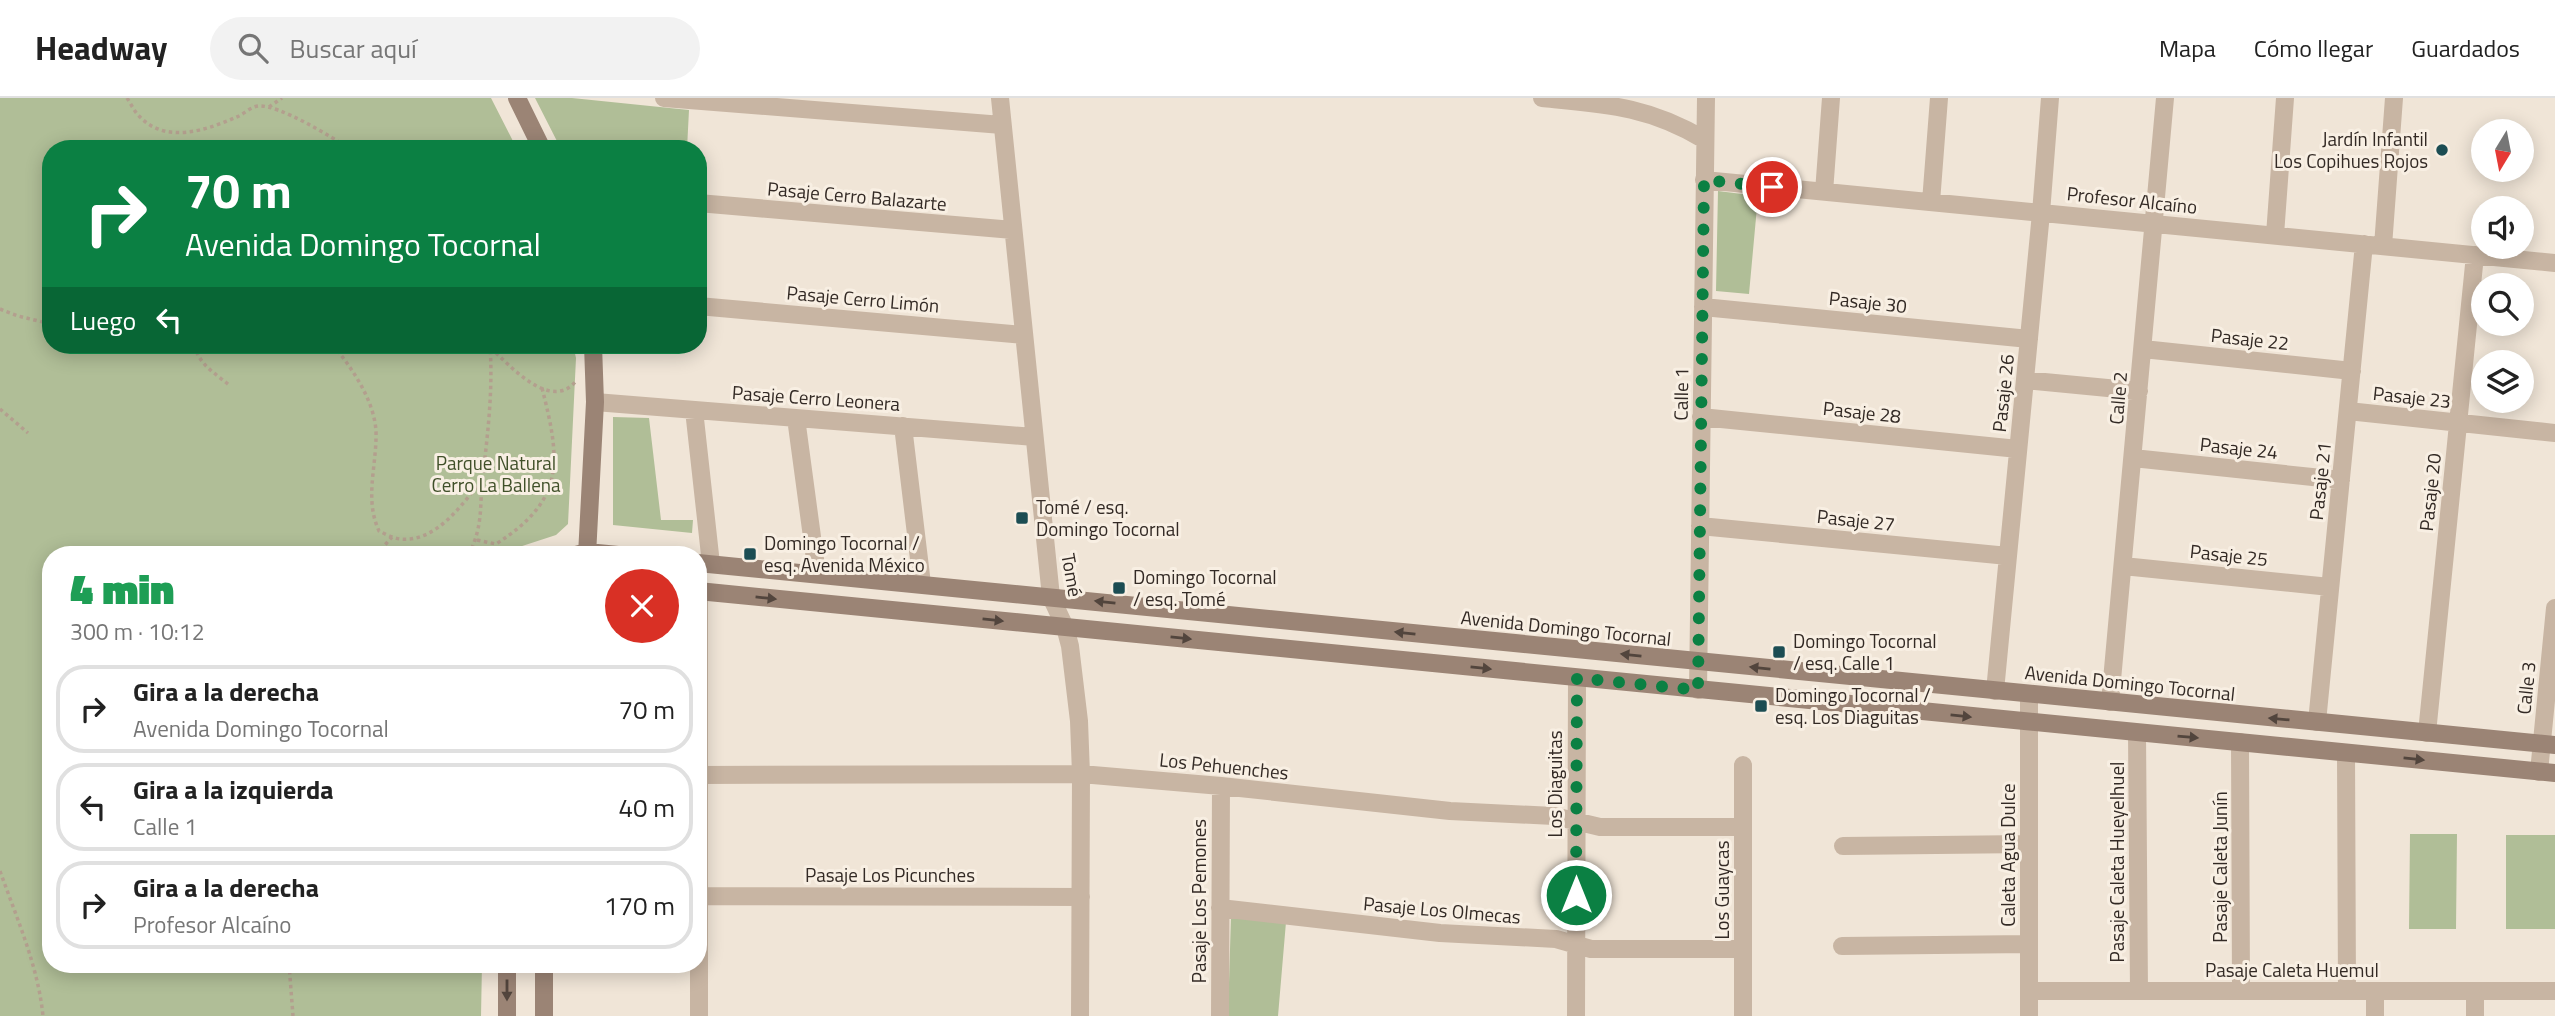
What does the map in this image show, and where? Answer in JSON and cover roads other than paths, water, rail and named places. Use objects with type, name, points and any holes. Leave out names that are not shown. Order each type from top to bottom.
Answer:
[{"type":"main road","points":[[517,98],[538,140]]},
{"type":"main road","points":[[584,546],[595,402],[593,354]]},
{"type":"main road","name":"Avenida Domingo Tocornal","points":[[707,563],[2548,745]]},
{"type":"main road","points":[[707,592],[2547,773]]},
{"type":"main road","points":[[507,973],[507,1016]]},
{"type":"main road","points":[[544,973],[544,1016]]},
{"type":"street","points":[[664,98],[1002,125]]},
{"type":"street","name":"Tomé","points":[[1000,98],[1051,597],[1065,627],[1076,692],[1081,774],[1080,1016]]},
{"type":"street","points":[[1542,98],[1638,110],[1684,127],[1705,140]]},
{"type":"street","name":"Calle 1","points":[[1698,690],[1706,98]]},
{"type":"street","points":[[1824,192],[1831,98]]},
{"type":"street","points":[[1931,202],[1939,98]]},
{"type":"street","name":"Pasaje 26","points":[[1995,691],[2050,98]]},
{"type":"street","name":"Calle 2","points":[[2110,702],[2165,98]]},
{"type":"street","points":[[2275,235],[2285,98]]},
{"type":"street","points":[[2383,246],[2394,98]]},
{"type":"street","name":"Profesor Alcaíno","points":[[1704,180],[2471,255]]},
{"type":"street","name":"Pasaje Cerro Balazarte","points":[[707,204],[1013,230]]},
{"type":"street","name":"Pasaje 21","points":[[2317,722],[2364,244]]},
{"type":"street","name":"Pasaje 20","points":[[2427,733],[2475,259]]},
{"type":"street","name":"Profesor Alcaíno","points":[[2521,259],[2555,262]]},
{"type":"street","name":"Pasaje Cerro Limón","points":[[707,307],[1024,335]]},
{"type":"street","name":"Pasaje 30","points":[[1703,307],[2029,339]]},
{"type":"street","name":"Pasaje 22","points":[[2143,349],[2352,371]]},
{"type":"street","points":[[2025,380],[2139,391]]},
{"type":"street","name":"Pasaje Cerro Leonera","points":[[595,402],[1034,437]]},
{"type":"street","points":[[694,410],[703,546]]},
{"type":"street","name":"Pasaje 23","points":[[2348,411],[2555,433]]},
{"type":"street","name":"Pasaje 28","points":[[1701,417],[2018,449]]},
{"type":"street","points":[[796,418],[817,574]]},
{"type":"street","points":[[903,426],[922,584]]},
{"type":"street","name":"Pasaje 24","points":[[2133,458],[2341,480]]},
{"type":"street","name":"Pasaje 27","points":[[1700,526],[2008,556]]},
{"type":"street","name":"Pasaje 25","points":[[2123,566],[2330,587]]},
{"type":"street","name":"Calle 3","points":[[2547,773],[2555,608]]},
{"type":"street","name":"Los Diaguitas","points":[[1576,1016],[1577,678]]},
{"type":"street","name":"Caleta Agua Dulce","points":[[2029,694],[2029,1016]]},
{"type":"street","name":"Pasaje Caleta Hueyelhuel","points":[[2137,733],[2139,991]]},
{"type":"street","name":"Pasaje Caleta Junín","points":[[2240,742],[2242,991]]},
{"type":"street","points":[[2346,753],[2347,991]]},
{"type":"street","name":"Los Guaycas","points":[[1743,765],[1743,1016]]},
{"type":"street","name":"Los Pehuenches","points":[[707,775],[1081,774],[1450,811],[1554,817],[1600,827],[1743,827]]},
{"type":"street","name":"Pasaje Los Pemones","points":[[1220,1016],[1221,786]]},
{"type":"street","points":[[1843,846],[2029,844]]},
{"type":"street","name":"Pasaje Los Picunches","points":[[707,896],[1081,897]]},
{"type":"street","name":"Pasaje Los Olmecas","points":[[1220,908],[1440,933],[1556,939],[1591,949],[1743,948]]},
{"type":"street","points":[[1842,946],[2029,944]]},
{"type":"street","points":[[699,973],[699,1016]]},
{"type":"street","name":"Pasaje Caleta Huemul","points":[[2029,991],[2555,991]]},
{"type":"street","points":[[2375,991],[2375,1016]]},
{"type":"street","points":[[2475,991],[2475,1016]]},
{"type":"place","name":"Jardín Infantil Los Copihues Rojos","points":[[2442,150]]},
{"type":"place","name":"Tomé / esq. Domingo Tocornal","points":[[1022,518]]},
{"type":"place","name":"Domingo Tocornal / esq. Avenida México","points":[[750,554]]},
{"type":"place","name":"Domingo Tocornal / esq. Tomé","points":[[1119,588]]},
{"type":"place","name":"Domingo Tocornal / esq. Calle 1","points":[[1779,652]]},
{"type":"place","name":"Domingo Tocornal / esq. Los Diaguitas","points":[[1761,706]]},
{"type":"park label","name":"Parque Natural Cerro La Ballena","points":[[496,474]]}]
